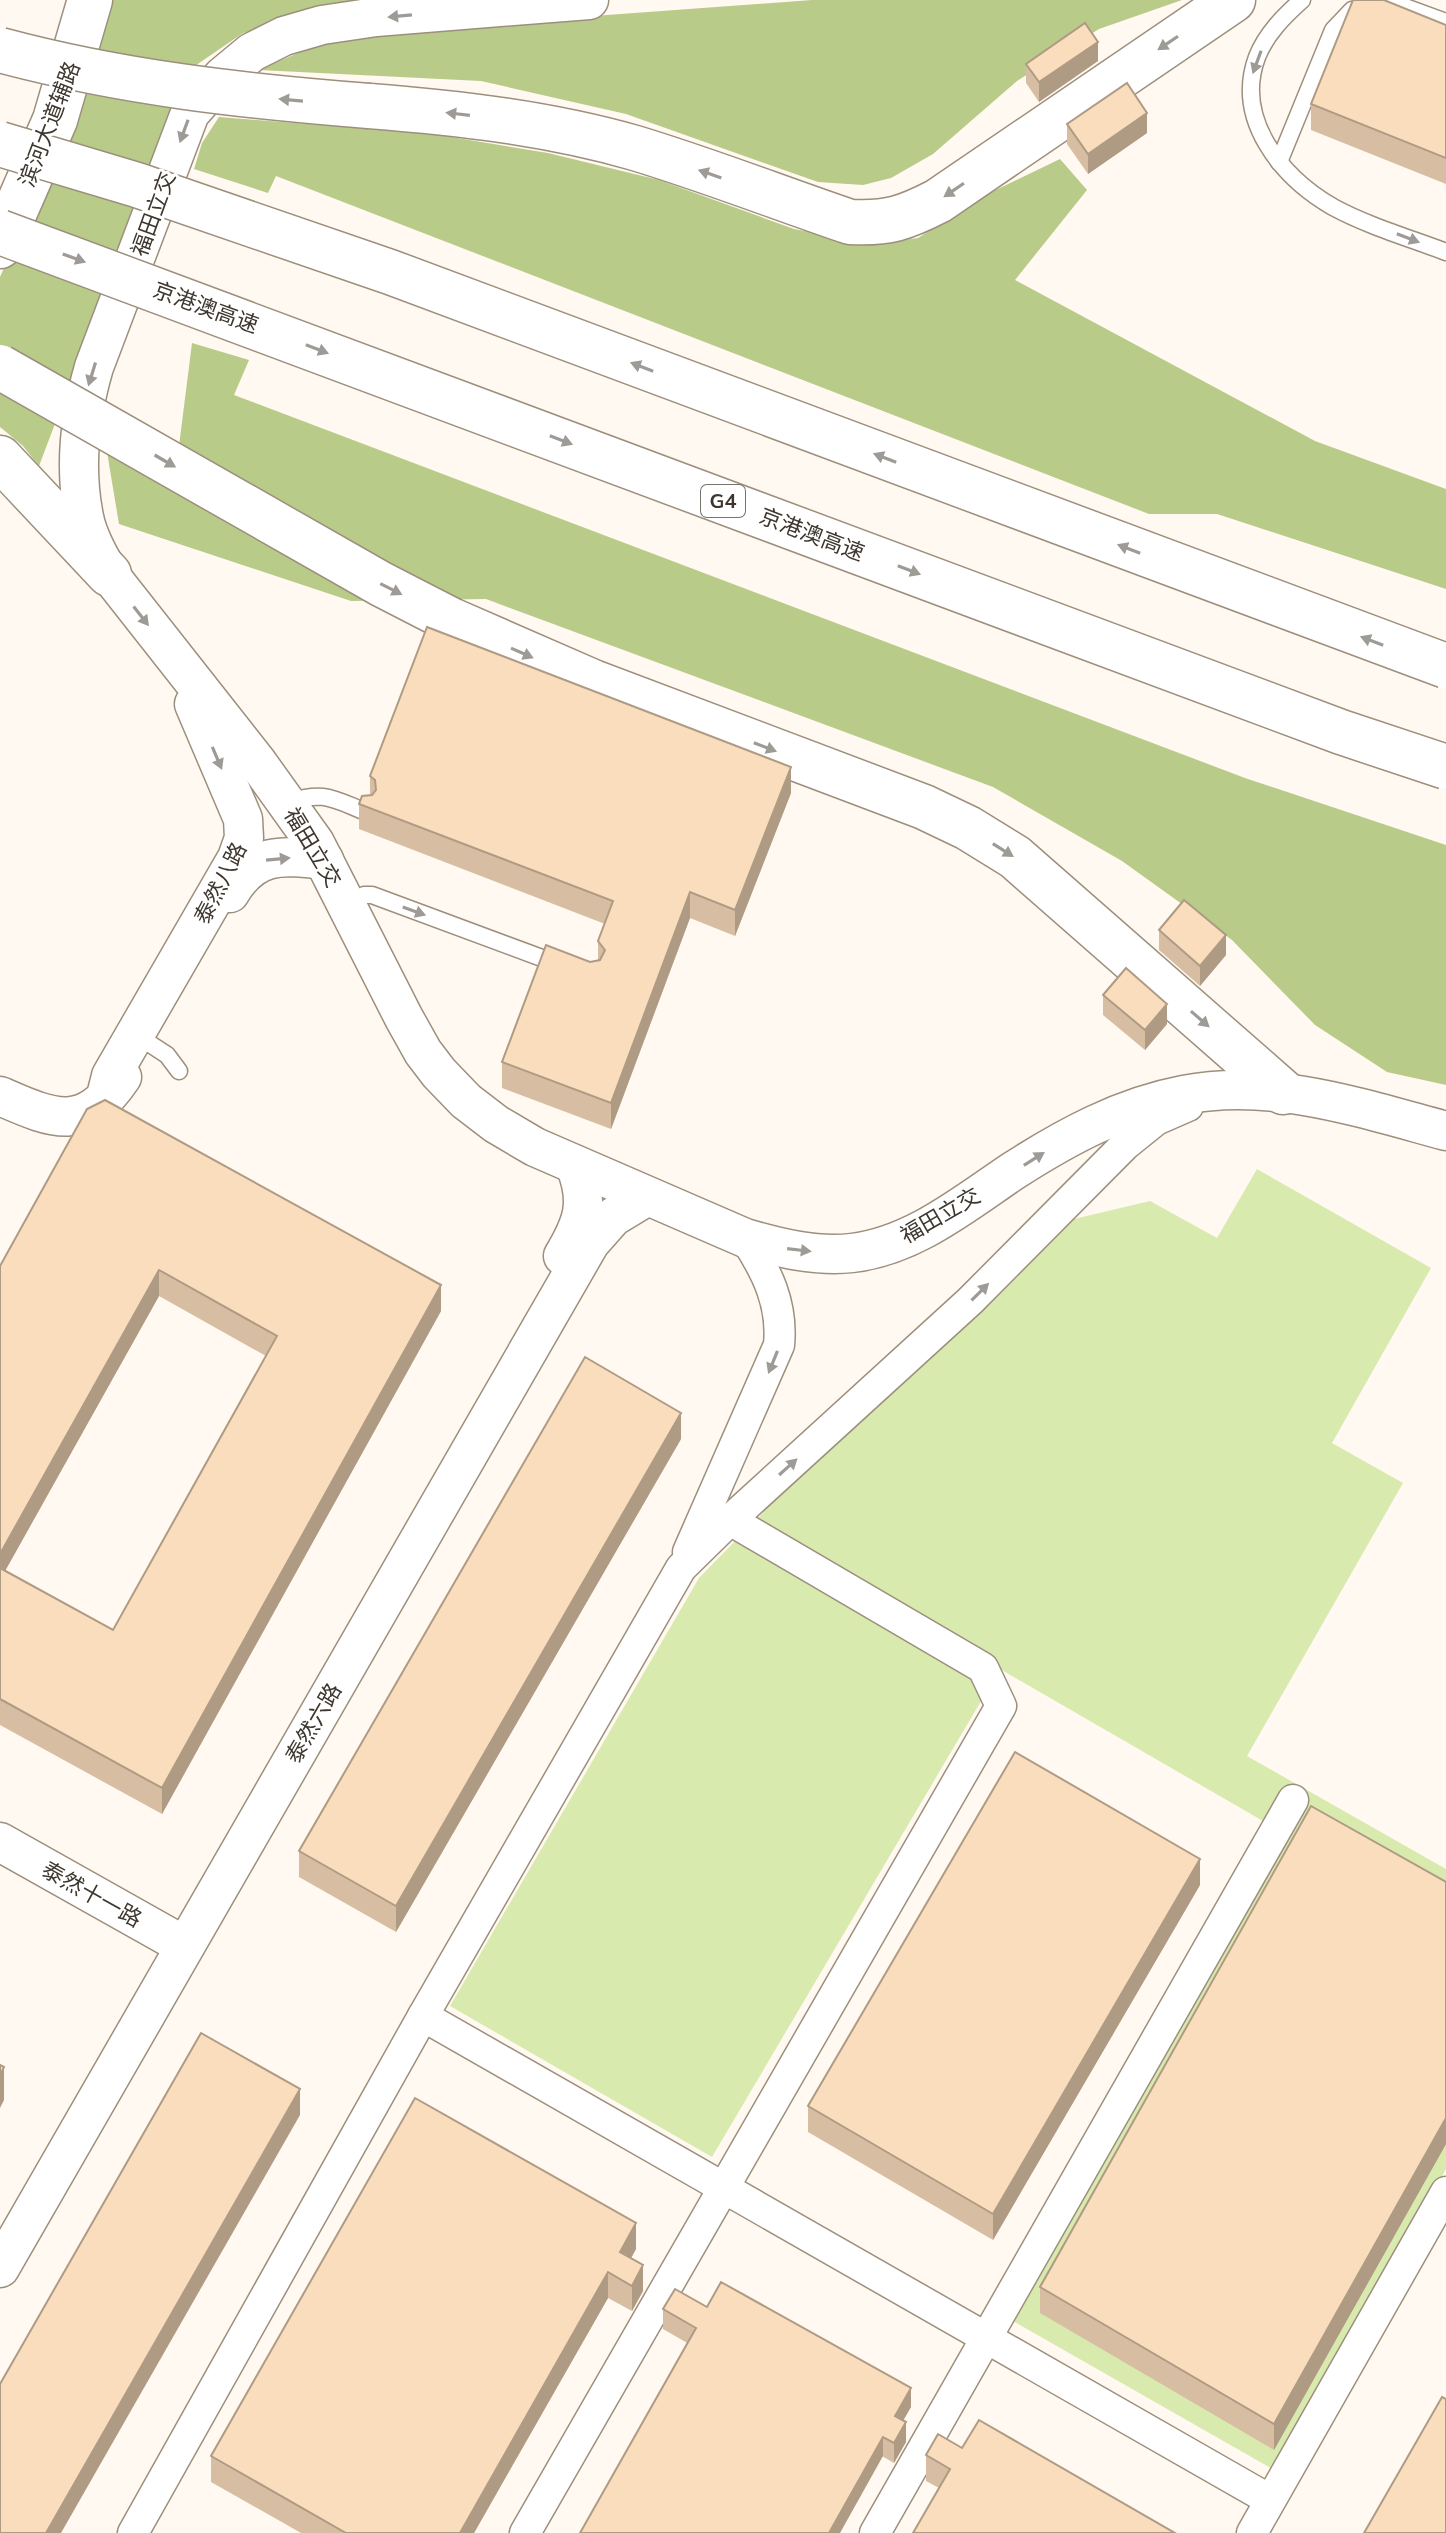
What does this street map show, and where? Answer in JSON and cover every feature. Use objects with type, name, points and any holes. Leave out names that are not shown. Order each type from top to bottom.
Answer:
[{"type":"main road","name":"滨河大道辅路","points":[[0,246],[55,120],[90,0]]},
{"type":"main road","points":[[0,50],[67,67],[169,86],[453,113],[583,135],[636,148],[850,222],[880,224],[906,217],[938,201],[1233,0]]},
{"type":"main road","points":[[0,144],[137,185],[390,272],[1446,666]]},
{"type":"main road","name":"京港澳高速","points":[[0,232],[1341,732],[1446,767]]},
{"type":"main road","points":[[0,367],[381,584],[451,620],[529,657],[924,807],[968,828],[1015,857],[1283,1092]]},
{"type":"main road","points":[[0,459],[109,574]]},
{"type":"street","name":"福田立交","points":[[589,0],[376,17],[322,25],[284,36],[252,52],[223,76],[190,113],[94,367],[83,407],[80,450],[84,518],[94,547],[109,574],[287,802],[324,860],[404,1018],[436,1051],[466,1101],[496,1124],[535,1147],[646,1197],[745,1238],[777,1248],[816,1253],[852,1253],[887,1245],[945,1217],[1042,1153],[1100,1121],[1183,1095],[1211,1091],[1283,1092],[1351,1105],[1446,1131]]},
{"type":"street","name":"泰然八路","points":[[107,1102],[111,1076],[237,858],[244,838],[243,819],[176,660]]},
{"type":"street","name":"泰然八路","points":[[0,1096],[62,1119],[81,1116],[107,1102],[243,874],[255,864],[271,859],[324,860]]},
{"type":"street","points":[[681,1568],[970,1301],[1125,1145],[1156,1120],[1201,1101],[1240,1091]]},
{"type":"street","name":"福田立交","points":[[1351,1105],[1446,1115]]},
{"type":"street","name":"泰然六路","points":[[0,2268],[579,1228],[584,1202],[575,1165]]},
{"type":"street","name":"泰然六路","points":[[0,2237],[179,1942],[590,1243],[613,1217],[646,1197]]},
{"type":"street","points":[[136,2532],[423,2016],[681,1568],[779,1345],[781,1326],[772,1285],[745,1238]]},
{"type":"street","points":[[525,2533],[1001,1706],[983,1668],[730,1520]]},
{"type":"street","points":[[875,2533],[1293,1800]]},
{"type":"street","name":"泰然十一路","points":[[0,1842],[179,1942]]},
{"type":"street","points":[[423,2016],[1270,2500]]},
{"type":"street","points":[[1252,2533],[1446,2192]]},
{"type":"lane","points":[[1302,0],[1267,38],[1252,75],[1254,117],[1279,162],[1312,193],[1334,207],[1446,252]]},
{"type":"lane","points":[[1279,162],[1333,30],[1352,10],[1394,3],[1446,22]]},
{"type":"lane","points":[[287,802],[324,795],[366,812]]},
{"type":"lane","points":[[347,903],[364,895],[372,895],[580,972]]},
{"type":"lane","points":[[144,1040],[167,1055],[179,1071]]},
{"type":"green space","points":[[105,0],[355,0],[243,33],[189,70],[39,466],[23,446],[0,427],[0,277],[70,120]]},
{"type":"green space","points":[[812,0],[1182,0],[1099,29],[1017,81],[933,154],[891,178],[863,185],[818,182],[626,114],[481,81],[259,70],[314,46],[400,30]]},
{"type":"green space","points":[[219,117],[433,134],[548,153],[659,180],[794,229],[875,244],[918,238],[975,200],[1060,159],[1087,190],[1015,280],[1315,441],[1446,489],[1446,589],[1217,514],[1149,514],[276,176],[268,193],[194,169],[202,143]]},
{"type":"green space","points":[[192,343],[249,360],[234,395],[1245,778],[1446,845],[1446,1085],[1387,1072],[1315,1025],[1232,940],[1122,861],[993,787],[486,599],[351,601],[119,524],[107,452],[179,446]]},
{"type":"green space","points":[[1257,1169],[1431,1268],[1332,1443],[1403,1483],[1247,1756],[1446,1869],[1446,2169],[1274,2470],[1011,2320],[1289,1836],[1000,1669],[712,2157],[450,2006],[699,1578],[785,1490],[1074,1219],[1150,1201],[1217,1238]]},
{"type":"building","points":[[1353,0],[1384,0],[1446,25],[1446,158],[1311,104]]},
{"type":"building","points":[[1085,23],[1098,42],[1039,82],[1026,64]]},
{"type":"building","points":[[1127,83],[1147,113],[1088,154],[1067,124]]},
{"type":"building","points":[[427,627],[791,767],[735,910],[690,892],[611,1103],[502,1062],[546,945],[590,962],[600,960],[605,950],[598,941],[613,901],[359,804],[362,796],[372,795],[376,790],[375,780],[370,776]]},
{"type":"building","points":[[1184,900],[1226,935],[1200,966],[1159,930]]},
{"type":"building","points":[[1126,968],[1167,1004],[1145,1030],[1103,995]]},
{"type":"building","points":[[105,1100],[441,1285],[162,1788],[0,1699],[0,1568],[113,1630],[277,1336],[159,1270],[0,1554],[0,1266],[87,1109]]},
{"type":"building","points":[[585,1357],[681,1413],[396,1906],[299,1851]]},
{"type":"building","points":[[1015,1752],[1200,1859],[993,2214],[808,2106]]},
{"type":"building","points":[[1311,1806],[1446,1882],[1446,2118],[1274,2424],[1040,2287]]},
{"type":"building","points":[[201,2033],[300,2089],[46,2533],[0,2533],[0,2384]]},
{"type":"building","points":[[415,2098],[636,2223],[620,2252],[643,2265],[632,2286],[608,2272],[460,2533],[346,2533],[211,2456]]},
{"type":"building","points":[[721,2282],[911,2388],[895,2416],[906,2422],[894,2443],[883,2437],[829,2533],[580,2533],[696,2328],[663,2309],[675,2289],[707,2307]]},
{"type":"building","points":[[1442,2397],[1446,2399],[1446,2533],[1364,2533]]},
{"type":"building","points":[[979,2420],[1175,2533],[913,2533],[950,2469],[926,2455],[938,2434],[962,2448]]}]
